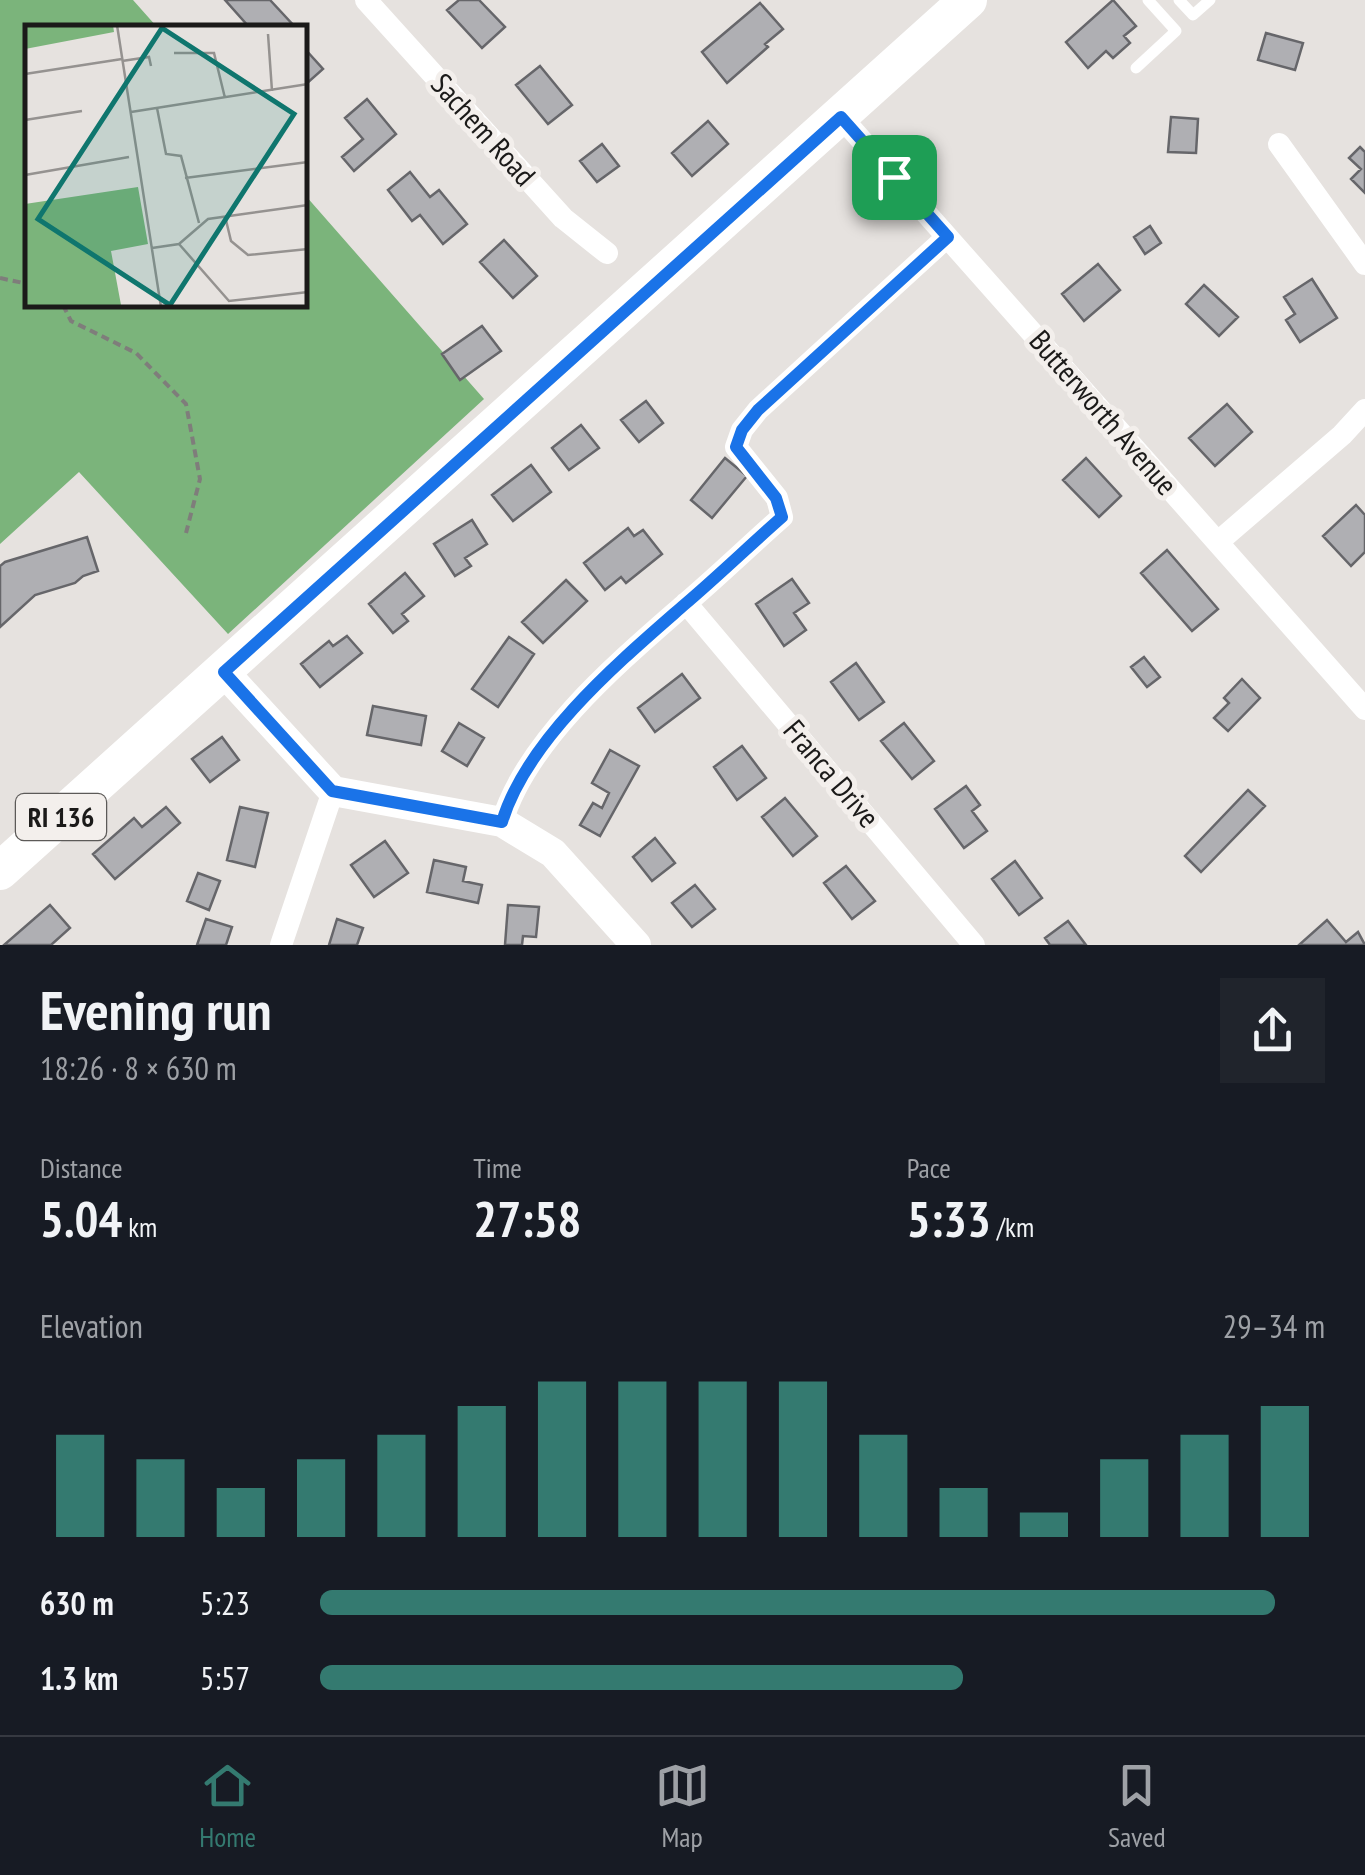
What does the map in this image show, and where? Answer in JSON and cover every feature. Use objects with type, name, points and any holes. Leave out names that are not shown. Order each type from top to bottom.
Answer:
[{"type":"main road","name":"RI 136","points":[[0,870],[968,0]]},
{"type":"street","name":"Sachem Road","points":[[366,0],[563,218],[607,253]]},
{"type":"street","name":"Butterworth Avenue","points":[[841,117],[1365,709]]},
{"type":"street","points":[[1279,144],[1365,264]]},
{"type":"street","points":[[502,822],[508,803],[547,741],[574,708],[616,663],[782,517],[776,498],[736,447],[742,430],[758,410],[948,237]]},
{"type":"street","points":[[1218,542],[1342,435],[1365,410]]},
{"type":"street","name":"Franca Drive","points":[[686,604],[974,945]]},
{"type":"street","points":[[224,672],[332,791],[502,822],[554,852],[621,940]]},
{"type":"street","points":[[281,945],[332,791]]},
{"type":"lane","points":[[1136,68],[1176,31],[1148,0]]},
{"type":"lane","points":[[1179,0],[1193,15],[1210,0]]},
{"type":"path","points":[[0,278],[25,283]]},
{"type":"path","points":[[64,308],[71,322],[136,353],[186,404],[200,479],[186,533]]},
{"type":"green space","points":[[0,0],[133,0],[155,25],[25,25],[25,308],[308,308],[308,198],[484,399],[228,634],[79,472],[0,544]]},
{"type":"building","points":[[225,0],[270,0],[293,25],[247,25]]},
{"type":"building","points":[[459,0],[479,0],[505,27],[482,48],[447,10]]},
{"type":"building","points":[[1113,0],[1136,26],[1124,36],[1130,43],[1113,58],[1106,51],[1088,68],[1066,42]]},
{"type":"building","points":[[760,3],[783,29],[727,83],[702,52]]},
{"type":"building","points":[[1266,33],[1303,43],[1295,70],[1258,60]]},
{"type":"building","points":[[308,52],[323,69],[308,82]]},
{"type":"building","points":[[540,66],[572,105],[548,124],[516,85]]},
{"type":"building","points":[[367,99],[396,134],[354,171],[342,157],[363,139],[345,118]]},
{"type":"building","points":[[1171,117],[1198,119],[1196,153],[1168,152]]},
{"type":"building","points":[[708,121],[728,144],[692,176],[672,153]]},
{"type":"building","points":[[602,144],[619,166],[597,182],[580,161]]},
{"type":"building","points":[[1360,147],[1365,152],[1365,193],[1351,179],[1361,169],[1349,158]]},
{"type":"building","points":[[410,172],[430,197],[439,190],[467,224],[443,244],[420,215],[412,221],[388,190]]},
{"type":"building","points":[[1150,226],[1161,243],[1145,254],[1134,237]]},
{"type":"building","points":[[504,240],[537,276],[513,298],[480,262]]},
{"type":"building","points":[[1098,264],[1120,290],[1084,321],[1062,294]]},
{"type":"building","points":[[1312,279],[1337,318],[1300,342],[1286,320],[1295,314],[1284,297]]},
{"type":"building","points":[[1204,285],[1238,317],[1219,336],[1186,304]]},
{"type":"building","points":[[482,326],[501,351],[460,380],[442,354]]},
{"type":"building","points":[[646,401],[663,423],[639,442],[621,420]]},
{"type":"building","points":[[1227,404],[1252,432],[1215,466],[1189,438]]},
{"type":"building","points":[[581,425],[599,448],[569,470],[552,448]]},
{"type":"building","points":[[725,458],[747,476],[712,518],[691,500]]},
{"type":"building","points":[[1086,458],[1121,496],[1099,517],[1063,480]]},
{"type":"building","points":[[531,465],[551,492],[513,521],[492,495]]},
{"type":"building","points":[[1356,505],[1365,515],[1365,552],[1351,566],[1323,536]]},
{"type":"building","points":[[472,520],[487,544],[465,558],[471,566],[455,576],[434,544]]},
{"type":"building","points":[[628,528],[634,536],[643,530],[662,554],[626,583],[621,577],[605,590],[584,563]]},
{"type":"building","points":[[87,537],[98,571],[75,583],[35,595],[0,627],[0,566]]},
{"type":"building","points":[[1167,550],[1218,609],[1192,631],[1141,573]]},
{"type":"building","points":[[405,573],[424,596],[402,614],[408,621],[393,633],[369,604]]},
{"type":"building","points":[[792,579],[809,603],[794,613],[806,630],[784,646],[756,604]]},
{"type":"building","points":[[566,580],[587,601],[543,643],[522,622]]},
{"type":"building","points":[[347,636],[362,653],[320,687],[301,664],[329,641],[333,646]]},
{"type":"building","points":[[509,637],[534,654],[498,707],[472,689]]},
{"type":"building","points":[[1144,657],[1160,677],[1147,687],[1131,667]]},
{"type":"building","points":[[856,663],[884,702],[859,720],[831,682]]},
{"type":"building","points":[[682,674],[700,698],[655,732],[638,708]]},
{"type":"building","points":[[1242,679],[1260,698],[1228,731],[1214,718],[1229,703],[1224,698]]},
{"type":"building","points":[[373,706],[426,716],[421,745],[367,735]]},
{"type":"building","points":[[459,723],[484,738],[467,766],[442,751]]},
{"type":"building","points":[[904,723],[934,761],[912,779],[881,741]]},
{"type":"building","points":[[222,737],[239,760],[210,782],[192,759]]},
{"type":"building","points":[[742,746],[766,778],[737,800],[714,767]]},
{"type":"building","points":[[610,750],[639,766],[600,836],[580,825],[593,803],[602,808],[609,793],[592,783]]},
{"type":"building","points":[[966,786],[980,805],[972,811],[987,831],[964,848],[935,809]]},
{"type":"building","points":[[1248,790],[1265,806],[1201,872],[1185,856]]},
{"type":"building","points":[[785,798],[817,836],[793,856],[762,817]]},
{"type":"building","points":[[166,807],[180,823],[115,879],[93,854],[134,818],[142,827]]},
{"type":"building","points":[[240,807],[268,813],[255,867],[227,860]]},
{"type":"building","points":[[655,838],[675,863],[652,881],[633,857]]},
{"type":"building","points":[[385,841],[408,873],[374,897],[351,865]]},
{"type":"building","points":[[434,860],[466,867],[463,881],[482,885],[478,903],[427,892]]},
{"type":"building","points":[[1015,861],[1042,898],[1019,915],[992,879]]},
{"type":"building","points":[[846,866],[875,901],[852,919],[824,883]]},
{"type":"building","points":[[198,873],[220,881],[209,910],[187,901]]},
{"type":"building","points":[[695,885],[715,909],[692,927],[672,903]]},
{"type":"building","points":[[50,905],[70,928],[51,945],[4,945]]},
{"type":"building","points":[[508,905],[539,907],[536,937],[523,936],[522,945],[505,945]]},
{"type":"building","points":[[206,919],[232,927],[226,945],[197,945]]},
{"type":"building","points":[[337,919],[363,928],[357,945],[329,945]]},
{"type":"building","points":[[1327,920],[1346,942],[1358,932],[1365,945],[1299,945]]},
{"type":"building","points":[[1068,921],[1086,945],[1050,945],[1045,938]]},
{"type":"route","points":[[841,117],[894,177],[948,237],[758,410],[742,430],[736,447],[776,498],[782,517],[616,663],[574,708],[547,741],[508,803],[502,822],[332,791],[224,672],[841,117]]}]
